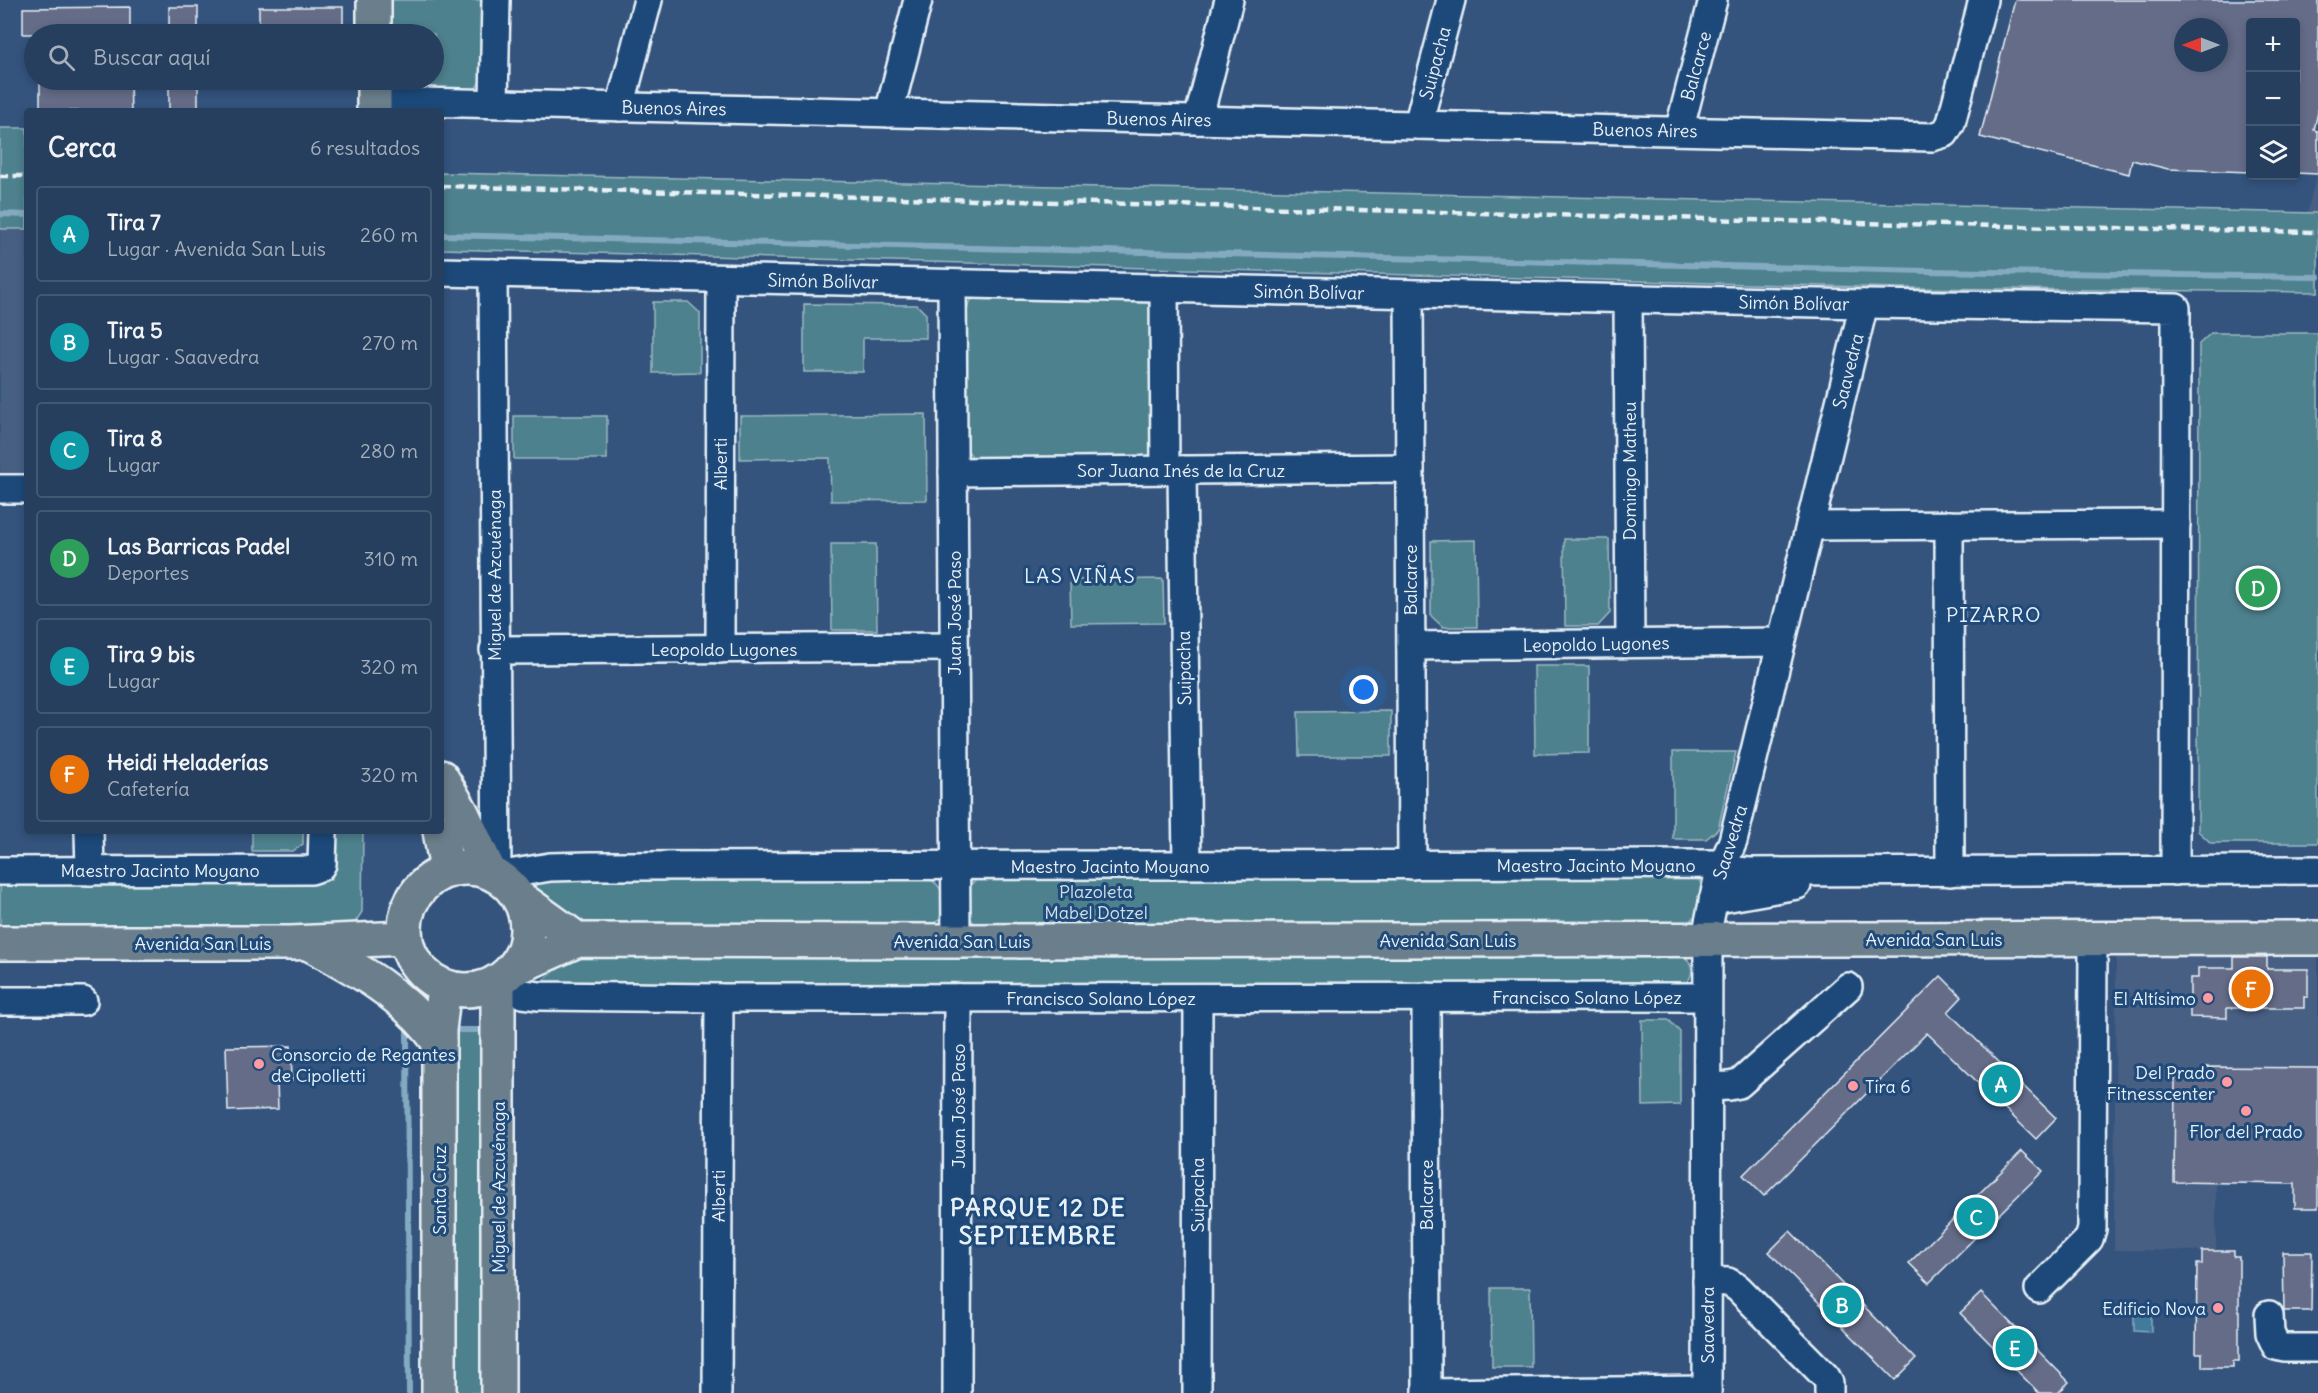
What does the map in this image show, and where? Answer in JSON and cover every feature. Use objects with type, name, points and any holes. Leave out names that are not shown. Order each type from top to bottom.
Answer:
[{"type":"main road","points":[[374,0],[374,24]]},
{"type":"main road","points":[[444,782],[493,874]]},
{"type":"main road","points":[[441,834],[447,870]]},
{"type":"main road","points":[[444,987],[425,975],[412,959],[405,938],[406,917],[414,897],[428,881],[447,870],[468,867],[493,874],[507,883],[520,899],[578,940]]},
{"type":"main road","points":[[504,976],[519,962],[527,941],[527,920],[520,899]]},
{"type":"main road","name":"Avenida San Luis","points":[[0,943],[307,942],[405,938]]},
{"type":"main road","name":"Avenida San Luis","points":[[444,987],[465,991],[486,988],[504,976],[578,940],[2318,938]]},
{"type":"main road","points":[[307,942],[386,987],[421,1017],[439,1042]]},
{"type":"main road","name":"Miguel de Azcuénaga","points":[[498,1393],[504,976]]},
{"type":"main road","name":"Santa Cruz","points":[[439,1393],[439,1042],[444,987]]},
{"type":"street","points":[[495,104],[496,0]]},
{"type":"street","points":[[620,106],[648,0]]},
{"type":"street","points":[[889,113],[918,0]]},
{"type":"street","points":[[1198,120],[1229,0]]},
{"type":"street","name":"Suipacha","points":[[1418,125],[1451,0]]},
{"type":"street","name":"Balcarce","points":[[1679,131],[1713,0]]},
{"type":"street","name":"Buenos Aires","points":[[374,97],[495,104],[1927,137],[1944,133],[1953,116],[1983,0]]},
{"type":"street","name":"Simón Bolívar","points":[[444,272],[1864,304],[2176,308],[2176,524]]},
{"type":"street","name":"Miguel de Azcuénaga","points":[[493,273],[493,874]]},
{"type":"street","name":"Alberti","points":[[720,649],[721,279]]},
{"type":"street","name":"Juan José Paso","points":[[952,284],[956,941]]},
{"type":"street","name":"Suipacha","points":[[1164,288],[1174,470],[1187,865]]},
{"type":"street","name":"Balcarce","points":[[1409,294],[1412,865]]},
{"type":"street","name":"Domingo Matheu","points":[[1628,299],[1630,643]]},
{"type":"street","name":"Saavedra","points":[[1707,1391],[1707,940],[1713,900],[1723,864],[1733,841],[1864,304]]},
{"type":"street","name":"Sor Juana Inés de la Cruz","points":[[953,472],[1410,468]]},
{"type":"street","points":[[0,489],[24,489]]},
{"type":"street","points":[[1810,526],[2176,524],[2175,871]]},
{"type":"street","points":[[1949,525],[1950,872]]},
{"type":"street","name":"Leopoldo Lugones","points":[[1411,646],[1781,642]]},
{"type":"street","name":"Leopoldo Lugones","points":[[494,650],[954,647]]},
{"type":"street","points":[[89,834],[90,871]]},
{"type":"street","name":"Maestro Jacinto Moyano","points":[[0,871],[307,870],[320,867],[323,859],[323,834]]},
{"type":"street","points":[[1723,864],[1735,871],[1745,872],[2318,870]]},
{"type":"street","name":"Maestro Jacinto Moyano","points":[[493,874],[550,867],[1723,864]]},
{"type":"street","points":[[1713,900],[1855,875],[1884,873]]},
{"type":"street","points":[[2039,1289],[2088,1239],[2092,1229],[2093,938]]},
{"type":"street","name":"Francisco Solano López","points":[[504,976],[523,994],[539,996],[719,998],[1707,997]]},
{"type":"street","points":[[1707,1087],[1739,1084],[1848,987]]},
{"type":"street","name":"Balcarce","points":[[1426,997],[1426,1393]]},
{"type":"street","name":"Alberti","points":[[717,1393],[719,998]]},
{"type":"street","name":"Juan José Paso","points":[[957,1393],[958,998]]},
{"type":"street","name":"Suipacha","points":[[1197,1393],[1198,998]]},
{"type":"street","points":[[0,1001],[83,1001]]},
{"type":"street","points":[[1707,1281],[1728,1282],[1738,1288],[1826,1377],[1829,1383],[1829,1393]]},
{"type":"street","points":[[2269,1315],[2270,1333],[2277,1346],[2318,1348]]},
{"type":"street","points":[[1426,1393],[1707,1391]]},
{"type":"shaded area","points":[[2318,169],[2318,213],[2307,213],[2317,174]]},
{"type":"shaded area","points":[[0,229],[24,229],[24,478],[0,478]]},
{"type":"shaded area","points":[[2318,954],[2318,1143],[2309,1184],[2216,1183],[2216,1251],[2114,1250],[2116,955]]},
{"type":"shaded area","points":[[2134,1306],[2151,1306],[2151,1332],[2134,1331]]},
{"type":"green space","points":[[391,0],[482,0],[481,79],[475,90],[444,90],[444,24],[391,24]]},
{"type":"green space","points":[[0,128],[24,128],[24,229],[0,229]]},
{"type":"green space","points":[[444,173],[2318,213],[2318,292],[1900,288],[444,249]]},
{"type":"green space","points":[[976,297],[1148,301],[1151,310],[1153,452],[1147,458],[973,459],[966,447],[967,311],[969,302]]},
{"type":"green space","points":[[653,302],[688,302],[700,313],[700,372],[653,373]]},
{"type":"green space","points":[[804,304],[917,305],[926,314],[926,338],[863,338],[863,372],[804,372]]},
{"type":"green space","points":[[2211,333],[2318,333],[2318,843],[2211,843],[2198,831],[2199,344]]},
{"type":"green space","points":[[926,414],[927,500],[831,501],[830,458],[740,459],[740,416]]},
{"type":"green space","points":[[514,416],[607,416],[607,459],[514,459]]},
{"type":"green space","points":[[1564,539],[1609,539],[1610,613],[1598,626],[1565,626]]},
{"type":"green space","points":[[1476,540],[1477,627],[1443,627],[1431,616],[1431,541]]},
{"type":"green space","points":[[831,544],[876,544],[877,630],[832,630]]},
{"type":"green space","points":[[1163,579],[1164,623],[1071,624],[1070,580]]},
{"type":"green space","points":[[1534,666],[1589,666],[1589,753],[1535,754]]},
{"type":"green space","points":[[1391,711],[1391,756],[1299,756],[1298,712]]},
{"type":"green space","points":[[1673,752],[1736,752],[1718,829],[1706,839],[1673,839]]},
{"type":"green space","points":[[252,834],[303,834],[303,844],[293,851],[252,851]]},
{"type":"green space","points":[[332,834],[363,834],[362,912],[352,927],[0,930],[0,882],[332,880]]},
{"type":"green space","name":"Plazoleta Mabel Dotzel","points":[[1697,877],[1702,888],[1699,908],[1688,923],[1681,924],[976,925],[970,918],[970,885],[979,878]]},
{"type":"green space","points":[[522,879],[926,879],[932,881],[940,890],[943,908],[939,920],[931,925],[575,928]]},
{"type":"green space","points":[[577,955],[1682,955],[1689,962],[1692,970],[1689,979],[1682,986],[532,988]]},
{"type":"green space","points":[[1642,1020],[1669,1020],[1680,1032],[1680,1105],[1643,1106]]},
{"type":"green space","points":[[450,1030],[486,1030],[486,1393],[450,1393]]},
{"type":"green space","points":[[1491,1288],[1530,1288],[1531,1367],[1492,1367]]},
{"type":"building","points":[[2015,0],[2318,0],[2318,112],[2314,130],[2318,131],[2318,174],[2300,173],[2300,18],[2246,18],[2246,172],[2168,169],[2132,160],[2129,174],[1980,137]]},
{"type":"building","points":[[130,7],[130,24],[24,24],[23,34],[23,8]]},
{"type":"building","points":[[169,7],[198,7],[198,24],[169,24]]},
{"type":"building","points":[[259,7],[343,7],[343,24],[259,24]]},
{"type":"building","points":[[40,90],[130,90],[131,108],[40,108]]},
{"type":"building","points":[[169,90],[198,90],[198,108],[169,108]]},
{"type":"building","points":[[2234,957],[2267,957],[2267,969],[2308,969],[2308,997],[2304,997],[2304,1008],[2227,1008],[2227,1018],[2190,1017],[2190,978],[2198,978],[2198,968],[2234,968]]},
{"type":"building","name":"Tira 6","points":[[1941,976],[1962,997],[1948,1012],[2056,1118],[2036,1139],[1927,1033],[1764,1196],[1743,1175]]},
{"type":"building","name":"Consorcio de Regantes de Cipolletti","points":[[291,1046],[292,1081],[277,1081],[278,1109],[228,1111],[226,1047]]},
{"type":"building","name":"Flor del Prado","points":[[2204,1067],[2318,1068],[2318,1208],[2295,1208],[2295,1184],[2174,1182],[2175,1078],[2204,1078]]},
{"type":"building","points":[[2022,1151],[2043,1171],[1929,1283],[1909,1263]]},
{"type":"building","points":[[1790,1231],[1916,1359],[1895,1380],[1769,1252]]},
{"type":"building","name":"Edificio Nova","points":[[2202,1251],[2234,1251],[2234,1257],[2239,1257],[2239,1361],[2233,1361],[2233,1367],[2202,1367],[2202,1353],[2196,1353],[2197,1264],[2202,1264]]},
{"type":"building","points":[[2283,1252],[2312,1252],[2311,1311],[2284,1311]]},
{"type":"building","points":[[1981,1293],[2069,1382],[2058,1393],[2039,1393],[1960,1313]]},
{"type":"waterway","points":[[0,214],[24,215]]},
{"type":"waterway","points":[[444,235],[1927,271],[2318,277]]},
{"type":"waterway","points":[[409,1393],[407,1030],[414,1030]]},
{"type":"waterway","points":[[448,1030],[489,1030]]},
{"type":"railway","points":[[0,176],[24,176]]},
{"type":"railway","points":[[444,186],[1900,224],[2318,232]]},
{"type":"place","name":"Las Barricas Padel","points":[[2258,588]]},
{"type":"place","name":"Heidi Heladerías","points":[[2251,989]]},
{"type":"place","name":"El Altísimo","points":[[2208,998]]},
{"type":"place","name":"Consorcio de Regantes de Cipolletti","points":[[259,1064]]},
{"type":"place","name":"Del Prado Fitnesscenter","points":[[2227,1082]]},
{"type":"place","name":"Tira 7","points":[[2001,1084]]},
{"type":"place","name":"Tira 6","points":[[1853,1086]]},
{"type":"place","name":"Flor del Prado","points":[[2246,1111]]},
{"type":"place","name":"Tira 8","points":[[1976,1217]]},
{"type":"place","name":"Tira 5","points":[[1842,1305]]},
{"type":"place","name":"Edificio Nova","points":[[2218,1308]]},
{"type":"place","name":"Tira 9 bis","points":[[2015,1348]]},
{"type":"district","name":"LAS VIÑAS","points":[[1080,575]]},
{"type":"district","name":"PIZARRO","points":[[1994,614]]},
{"type":"district","name":"PARQUE 12 DE SEPTIEMBRE","points":[[1038,1221]]}]
